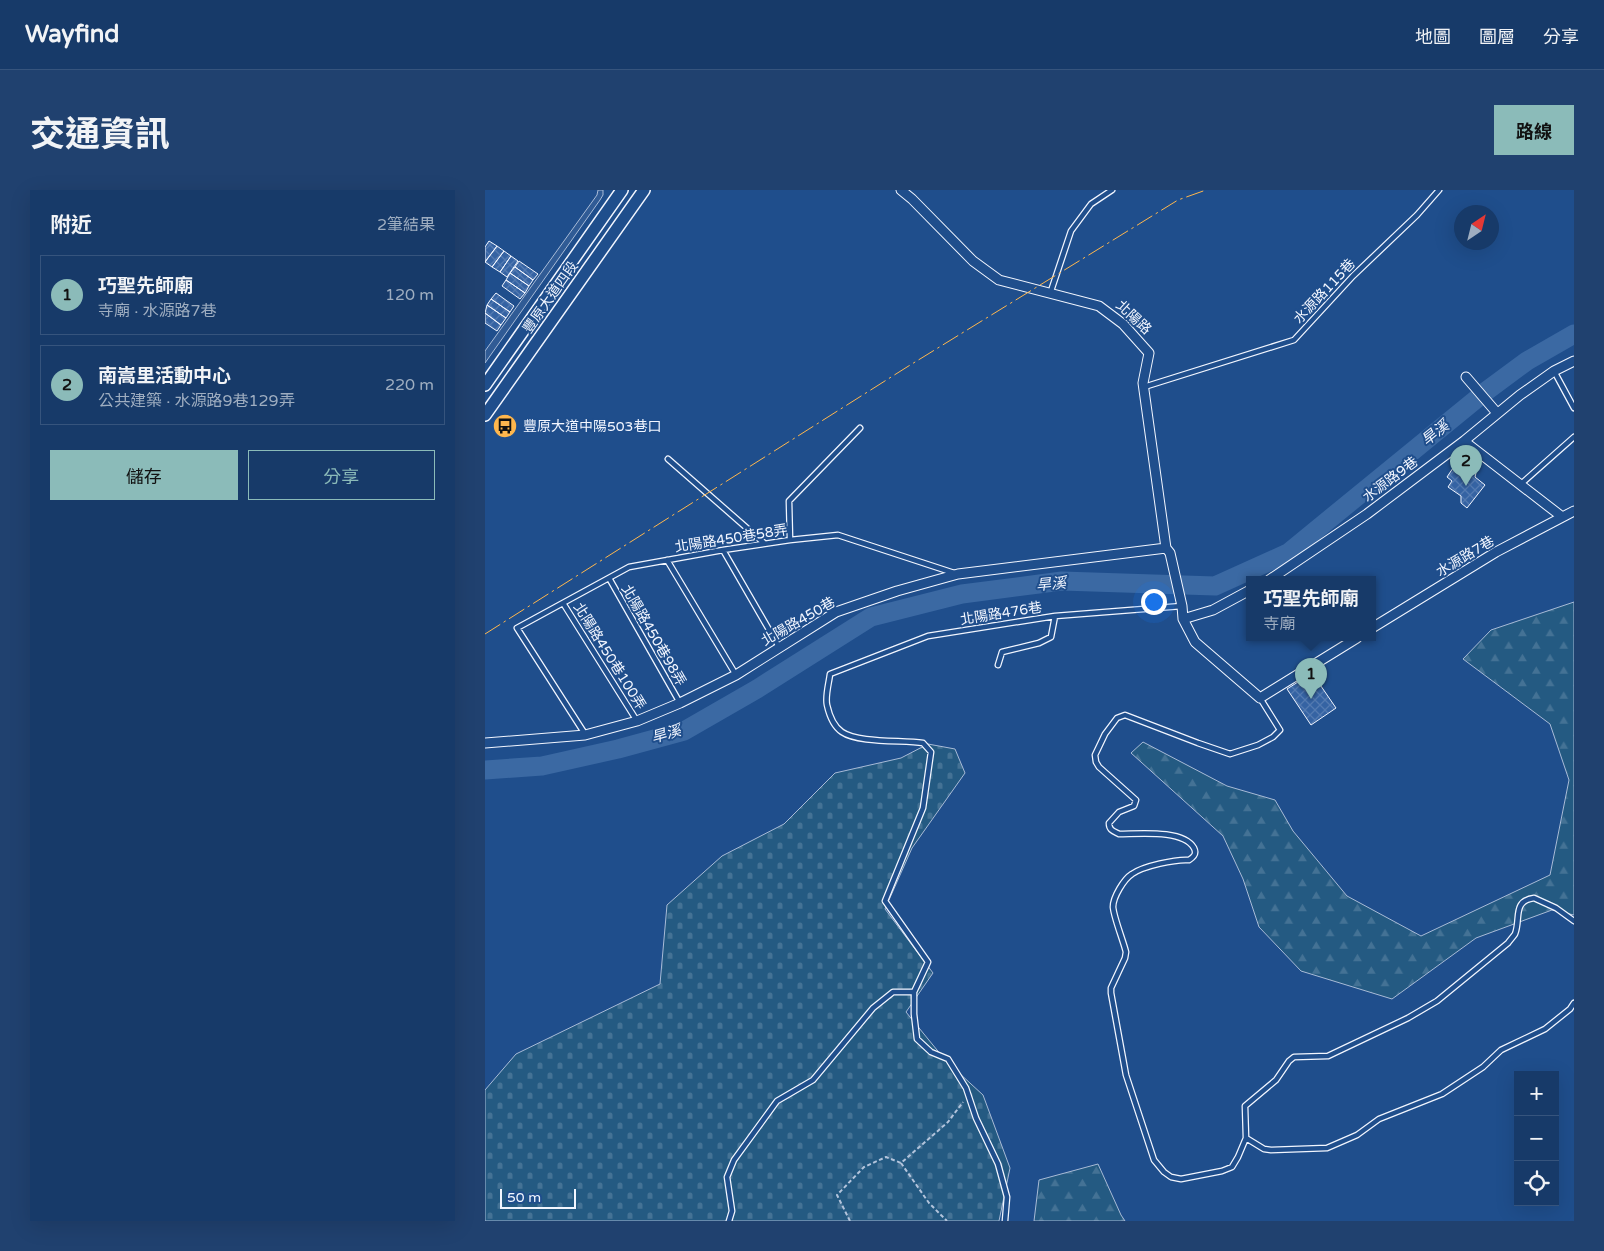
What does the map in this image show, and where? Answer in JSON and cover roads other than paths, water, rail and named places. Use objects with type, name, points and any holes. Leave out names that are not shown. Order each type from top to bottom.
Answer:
[{"type":"street","name":"豐原大道四段","points":[[485,385],[622,190]]},
{"type":"street","points":[[630,190],[642,194]]},
{"type":"street","name":"北陽路","points":[[901,190],[973,261],[999,280],[1099,306],[1123,324],[1149,353],[1143,383],[1168,551],[1182,606]]},
{"type":"street","name":"豐原大道四段","points":[[485,415],[642,194]]},
{"type":"street","name":"水源路9巷","points":[[1275,576],[1367,514],[1464,441],[1520,394],[1574,361]]},
{"type":"street","points":[[1466,377],[1497,413]]},
{"type":"street","points":[[1464,441],[1561,516]]},
{"type":"street","name":"水源路7巷","points":[[1376,626],[1496,552],[1561,516],[1574,511]]},
{"type":"street","name":"北陽路450巷","points":[[485,743],[585,734],[637,721],[680,703],[736,675],[836,612],[897,591],[958,574],[1168,551]]},
{"type":"street","points":[[1183,619],[1213,610],[1246,592]]},
{"type":"street","points":[[1182,606],[1183,619],[1195,642],[1260,698],[1352,641]]},
{"type":"lane","points":[[1050,294],[1071,231],[1091,204],[1112,190]]},
{"type":"lane","name":"水源路115巷","points":[[1144,387],[1294,340],[1353,276],[1417,215],[1439,190]]},
{"type":"lane","points":[[1554,372],[1574,408]]},
{"type":"lane","points":[[790,540],[789,501],[860,428]]},
{"type":"lane","points":[[1520,485],[1574,437]]},
{"type":"lane","points":[[668,459],[764,543]]},
{"type":"lane","name":"北陽路450巷58弄","points":[[585,734],[517,628],[629,567],[764,543],[837,535],[958,574]]},
{"type":"lane","points":[[723,550],[779,647]]},
{"type":"lane","points":[[667,560],[736,675]]},
{"type":"lane","name":"北陽路450巷98弄","points":[[609,578],[680,703]]},
{"type":"lane","name":"北陽路450巷100弄","points":[[563,603],[637,721]]},
{"type":"lane","name":"北陽路476巷","points":[[914,992],[928,962],[885,901],[923,808],[931,752],[923,743],[905,740],[870,740],[842,732],[833,723],[826,703],[830,674],[928,636],[1055,616],[1182,606]]},
{"type":"lane","points":[[997,665],[1002,652],[1039,643],[1051,637],[1055,616]]},
{"type":"lane","points":[[1260,698],[1281,730],[1258,745],[1230,754],[1125,715],[1117,718],[1095,755],[1099,767],[1136,800],[1134,806],[1119,812],[1109,823],[1109,828],[1112,831],[1119,834],[1175,835],[1192,845],[1195,854],[1189,860],[1149,867],[1133,873],[1116,896],[1113,907],[1126,952],[1111,988],[1126,1076],[1154,1160],[1164,1172],[1176,1179],[1181,1179],[1222,1171],[1232,1167],[1245,1138],[1245,1106],[1276,1080],[1289,1061],[1294,1057],[1301,1056],[1328,1056],[1408,1018],[1437,1001],[1508,944],[1516,932],[1518,911],[1524,902],[1534,898],[1557,908],[1574,921]]},
{"type":"lane","points":[[729,1221],[732,1211],[727,1177],[734,1160],[777,1101],[813,1080],[873,1008],[893,992],[914,992],[917,1039],[931,1052],[948,1060],[965,1088],[976,1118],[998,1164],[1007,1197],[1005,1221]]},
{"type":"lane","points":[[1245,1138],[1264,1149],[1271,1150],[1327,1148],[1357,1134],[1379,1119],[1443,1094],[1483,1067],[1501,1050],[1545,1029],[1571,1009],[1574,1003]]},
{"type":"waterway","name":"旱溪","points":[[485,770],[542,766],[618,749],[684,731],[757,689],[871,617],[962,594],[1062,581],[1215,586],[1288,553],[1485,392],[1527,361],[1574,334]]},
{"type":"place","name":"豐原大道中陽503巷口","points":[[505,426]]},
{"type":"place","name":"南嵩里活動中心","points":[[1466,486]]},
{"type":"place","name":"巧聖先師廟","points":[[1311,699]]}]
